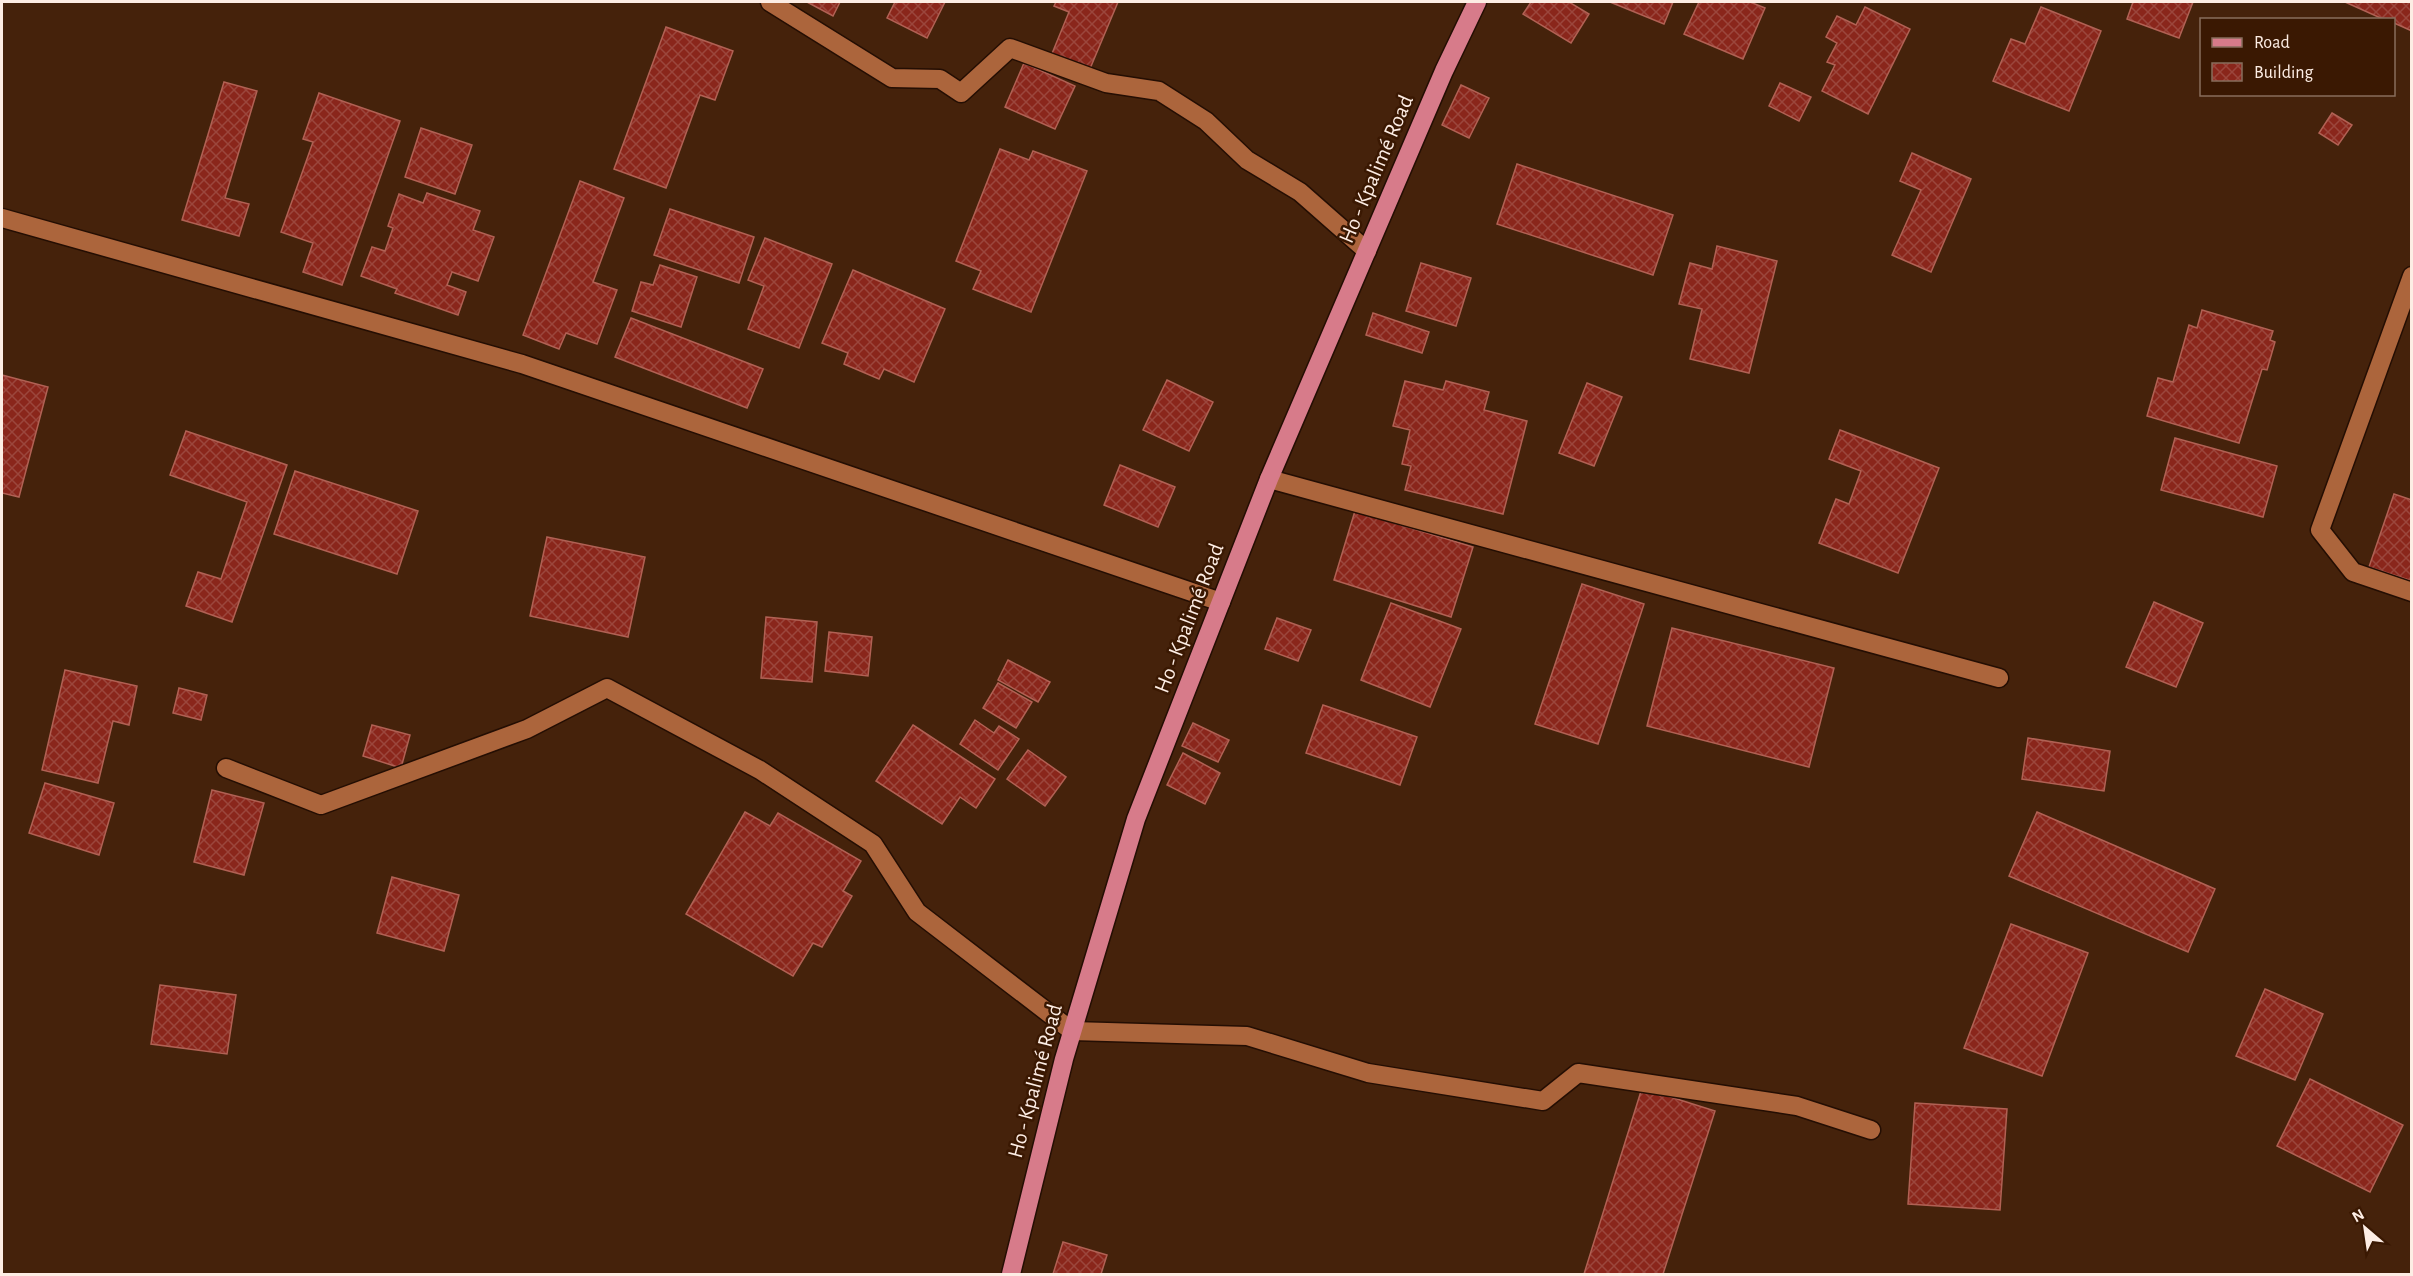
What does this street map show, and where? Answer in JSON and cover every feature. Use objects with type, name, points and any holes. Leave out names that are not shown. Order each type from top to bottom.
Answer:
[{"type":"main road","name":"Ho - Kpalimé Road","points":[[1011,1275],[1072,1031],[1136,819],[1269,479],[1477,2]]},
{"type":"street","points":[[770,2],[892,78],[940,79],[962,93],[1010,48],[1106,83],[1159,92],[1206,121],[1247,160],[1300,192],[1367,251]]},
{"type":"street","points":[[2,218],[522,364],[1221,602]]},
{"type":"street","points":[[2412,276],[2320,530],[2352,572],[2412,592]]},
{"type":"street","points":[[1269,479],[1999,678]]},
{"type":"street","points":[[226,768],[321,805],[528,729],[607,688],[760,770],[873,844],[917,912],[1072,1031],[1247,1036],[1368,1073],[1543,1101],[1578,1073],[1797,1106],[1871,1130]]},
{"type":"building","points":[[807,2],[840,2],[833,16]]},
{"type":"building","points":[[895,2],[945,2],[927,38],[887,18]]},
{"type":"building","points":[[1056,2],[1118,2],[1089,71],[1051,56],[1069,12],[1054,6]]},
{"type":"building","points":[[1531,2],[1569,2],[1589,14],[1571,43],[1523,14]]},
{"type":"building","points":[[1610,2],[1673,2],[1664,24]]},
{"type":"building","points":[[1699,2],[1750,2],[1765,8],[1743,59],[1684,34]]},
{"type":"building","points":[[2133,2],[2193,2],[2179,38],[2127,19]]},
{"type":"building","points":[[2345,2],[2412,2],[2412,31],[2395,23],[2395,18],[2381,18]]},
{"type":"building","points":[[1865,7],[1910,29],[1868,114],[1822,91],[1835,65],[1827,62],[1837,43],[1826,37],[1837,16],[1856,25]]},
{"type":"building","points":[[2041,7],[2101,31],[2069,111],[1993,81],[2011,39],[2025,44]]},
{"type":"building","points":[[666,27],[733,51],[715,100],[700,95],[666,188],[614,169]]},
{"type":"building","points":[[1024,63],[1075,86],[1055,129],[1005,107]]},
{"type":"building","points":[[224,82],[257,91],[225,198],[249,204],[239,236],[182,220]]},
{"type":"building","points":[[1780,83],[1811,97],[1799,121],[1769,106]]},
{"type":"building","points":[[1461,85],[1489,98],[1469,138],[1442,125]]},
{"type":"building","points":[[319,93],[400,121],[342,285],[303,272],[313,243],[281,232],[313,142],[303,139]]},
{"type":"building","points":[[2332,113],[2352,125],[2338,145],[2319,133]]},
{"type":"building","points":[[421,128],[472,145],[455,194],[405,177]]},
{"type":"building","points":[[1000,149],[1029,160],[1033,151],[1087,171],[1031,312],[973,289],[981,271],[956,261]]},
{"type":"building","points":[[1912,153],[1971,179],[1931,272],[1892,255],[1921,190],[1900,181]]},
{"type":"building","points":[[1517,164],[1673,215],[1653,275],[1497,224]]},
{"type":"building","points":[[580,181],[624,198],[593,282],[617,290],[597,344],[566,333],[559,349],[523,335]]},
{"type":"building","points":[[427,193],[480,211],[473,230],[494,237],[478,281],[452,272],[447,285],[466,292],[458,315],[395,293],[397,289],[361,276],[372,247],[385,251],[393,228],[388,226],[399,194],[423,203]]},
{"type":"building","points":[[670,209],[754,237],[739,283],[654,255]]},
{"type":"building","points":[[765,238],[832,264],[799,348],[748,329],[764,286],[748,280]]},
{"type":"building","points":[[1717,246],[1777,261],[1749,373],[1690,359],[1702,309],[1679,304],[1690,263],[1712,269]]},
{"type":"building","points":[[1421,263],[1471,278],[1456,326],[1406,311]]},
{"type":"building","points":[[660,265],[697,277],[681,327],[632,311],[641,282],[653,285]]},
{"type":"building","points":[[853,270],[945,309],[914,382],[884,369],[879,379],[844,364],[848,353],[822,343]]},
{"type":"building","points":[[2202,310],[2273,331],[2270,340],[2275,342],[2267,370],[2262,369],[2239,443],[2147,416],[2158,378],[2173,382],[2189,325],[2197,328]]},
{"type":"building","points":[[1373,313],[1429,332],[1422,353],[1366,335]]},
{"type":"building","points":[[631,318],[763,369],[747,408],[615,357]]},
{"type":"building","points":[[2,375],[48,387],[19,497],[2,493]]},
{"type":"building","points":[[1167,380],[1213,402],[1189,451],[1143,430]]},
{"type":"building","points":[[1405,381],[1443,390],[1446,381],[1489,392],[1484,410],[1527,421],[1503,514],[1405,490],[1411,466],[1402,464],[1410,430],[1393,426]]},
{"type":"building","points":[[1587,383],[1622,397],[1594,466],[1559,453]]},
{"type":"building","points":[[1840,430],[1939,468],[1898,573],[1819,543],[1836,499],[1849,504],[1861,471],[1829,459]]},
{"type":"building","points":[[186,431],[287,465],[232,622],[186,606],[198,572],[221,579],[247,502],[170,475]]},
{"type":"building","points":[[2175,438],[2277,466],[2263,517],[2161,490]]},
{"type":"building","points":[[1120,465],[1175,487],[1158,527],[1104,505]]},
{"type":"building","points":[[295,471],[418,511],[397,574],[274,534]]},
{"type":"building","points":[[2394,494],[2412,500],[2412,581],[2369,567]]},
{"type":"building","points":[[1355,511],[1473,547],[1451,617],[1334,580]]},
{"type":"building","points":[[547,537],[645,557],[628,637],[530,616]]},
{"type":"building","points":[[1582,584],[1644,604],[1598,744],[1535,724]]},
{"type":"building","points":[[2154,602],[2203,623],[2176,687],[2126,667]]},
{"type":"building","points":[[1391,603],[1461,629],[1430,707],[1361,680]]},
{"type":"building","points":[[766,617],[817,622],[812,682],[761,678]]},
{"type":"building","points":[[1277,618],[1311,630],[1298,661],[1265,649]]},
{"type":"building","points":[[1672,628],[1834,668],[1809,767],[1647,726]]},
{"type":"building","points":[[829,632],[872,637],[868,676],[825,671]]},
{"type":"building","points":[[1008,660],[1050,682],[1038,702],[998,680]]},
{"type":"building","points":[[65,670],[137,686],[129,725],[113,721],[98,783],[42,770]]},
{"type":"building","points":[[998,683],[1032,702],[1016,728],[983,708]]},
{"type":"building","points":[[179,688],[207,695],[201,720],[173,713]]},
{"type":"building","points":[[1323,705],[1417,737],[1400,785],[1306,753]]},
{"type":"building","points":[[975,720],[994,733],[999,726],[1019,739],[998,770],[960,744]]},
{"type":"building","points":[[1193,723],[1229,740],[1218,762],[1182,746]]},
{"type":"building","points":[[372,725],[410,735],[401,768],[363,756]]},
{"type":"building","points":[[913,725],[995,779],[976,808],[960,797],[942,824],[876,781]]},
{"type":"building","points":[[2028,738],[2110,751],[2104,791],[2022,779]]},
{"type":"building","points":[[1028,750],[1066,777],[1045,806],[1007,779]]},
{"type":"building","points":[[1183,753],[1220,773],[1205,804],[1167,785]]},
{"type":"building","points":[[45,783],[114,803],[99,855],[29,833]]},
{"type":"building","points":[[212,790],[264,803],[244,875],[194,862]]},
{"type":"building","points":[[745,812],[770,826],[778,813],[861,861],[843,891],[852,896],[822,947],[813,943],[793,976],[686,914]]},
{"type":"building","points":[[2037,812],[2215,889],[2188,952],[2009,876]]},
{"type":"building","points":[[392,877],[459,895],[444,951],[377,933]]},
{"type":"building","points":[[2011,924],[2088,953],[2042,1076],[1964,1048]]},
{"type":"building","points":[[160,985],[236,995],[227,1054],[151,1044]]},
{"type":"building","points":[[2265,989],[2323,1014],[2295,1080],[2236,1056]]},
{"type":"building","points":[[2310,1079],[2403,1125],[2370,1192],[2277,1146]]},
{"type":"building","points":[[1642,1088],[1715,1111],[1663,1274],[1584,1274]]},
{"type":"building","points":[[1915,1103],[2007,1109],[2000,1210],[1908,1204]]},
{"type":"building","points":[[1063,1242],[1107,1255],[1101,1274],[1053,1274]]}]
